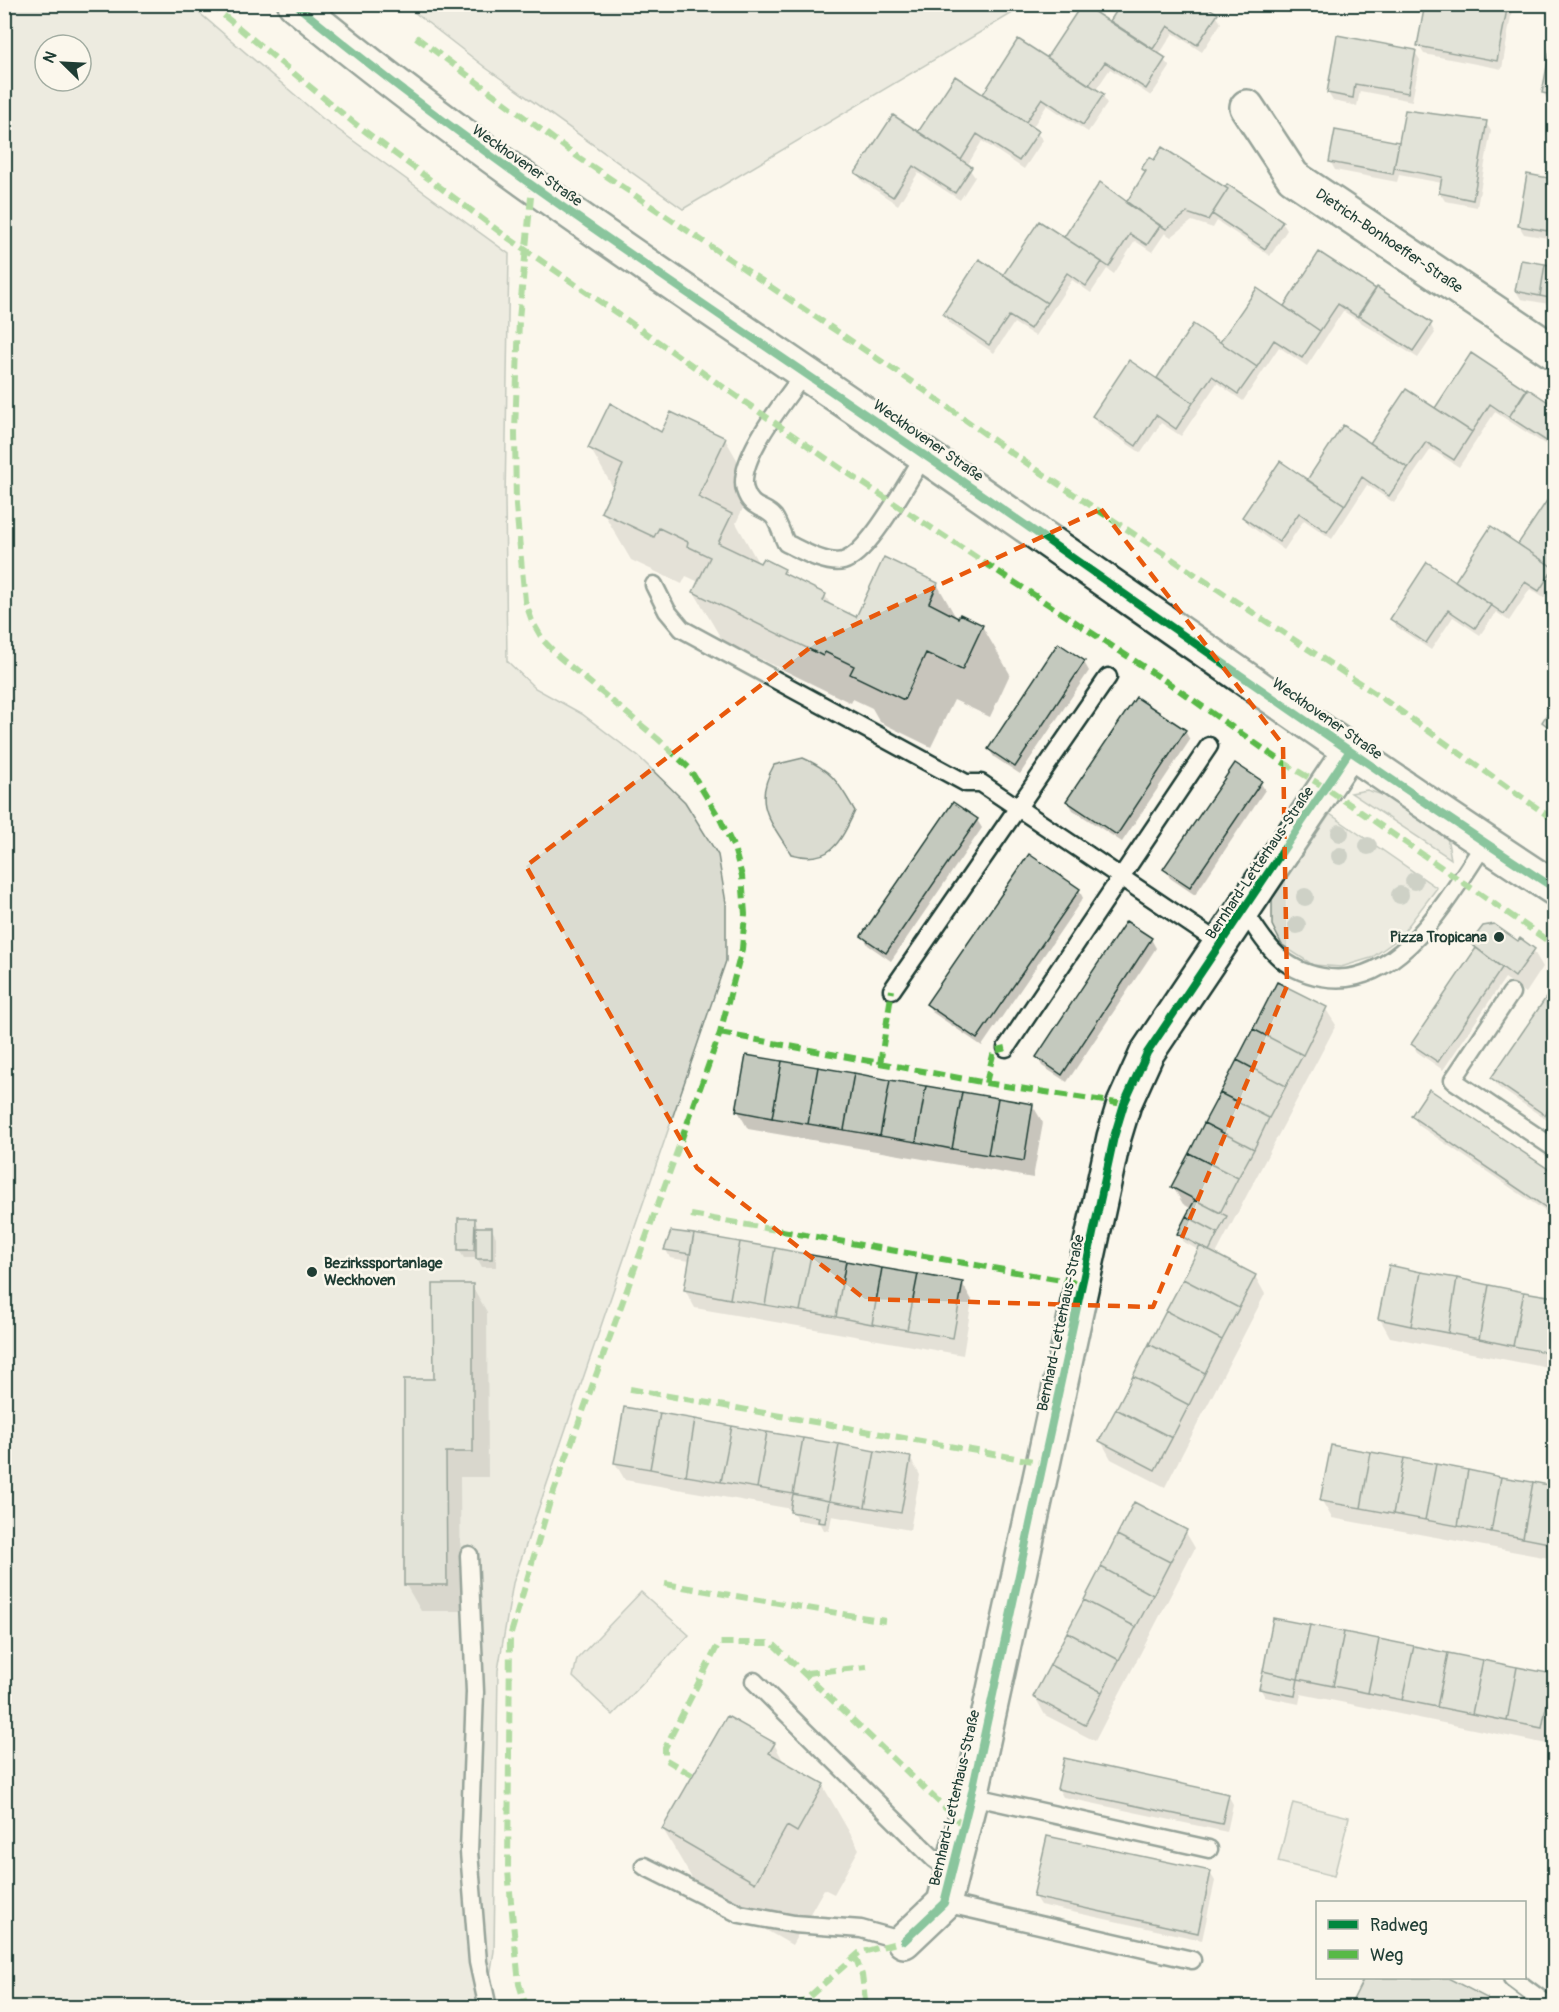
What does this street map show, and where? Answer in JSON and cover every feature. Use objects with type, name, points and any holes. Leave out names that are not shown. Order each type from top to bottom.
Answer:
[{"type":"street","name":"Weckhovener Straße","points":[[295,4],[450,128],[532,188],[805,372],[1349,752],[1554,888]]},
{"type":"street","name":"Dietrich-Bonhoeffer-Straße","points":[[1247,107],[1293,177],[1554,352]]},
{"type":"street","name":"Bernhard-Letterhaus-Straße","points":[[904,1941],[944,1903],[971,1796],[1114,1137],[1124,1104],[1147,1053],[1222,945],[1349,752]]},
{"type":"lane","points":[[805,372],[755,448],[745,471],[745,490],[753,506],[774,516],[786,543],[825,559],[843,561],[862,549],[925,455]]},
{"type":"lane","points":[[654,585],[667,611],[682,629],[966,783],[981,783],[1222,945]]},
{"type":"lane","points":[[892,990],[1108,677]]},
{"type":"lane","points":[[1006,1048],[1209,746]]},
{"type":"lane","points":[[1244,911],[1276,954],[1295,968],[1334,979],[1354,977],[1385,964],[1410,945],[1434,918],[1485,843]]},
{"type":"lane","points":[[1511,993],[1453,1080],[1554,1147]]},
{"type":"lane","points":[[469,1555],[475,1692],[469,1852],[478,1962],[488,2007]]},
{"type":"lane","points":[[754,1681],[934,1859],[952,1872]]},
{"type":"lane","points":[[971,1796],[1209,1849]]},
{"type":"lane","points":[[644,1866],[740,1914],[794,1924],[861,1929],[904,1941]]},
{"type":"lane","points":[[944,1903],[1192,1960]]},
{"type":"lane","points":[[1515,1979],[1552,2007]]},
{"type":"highlighted area","points":[[1101,509],[1283,745],[1287,986],[1153,1307],[865,1299],[697,1168],[526,866],[816,643]]},
{"type":"shaded area","name":"Bezirkssportanlage Weckhoven","points":[[5,5],[190,5],[322,118],[509,254],[505,499],[507,661],[535,688],[582,714],[640,758],[685,802],[718,855],[726,903],[726,961],[513,1583],[498,1670],[494,1951],[485,2007],[5,2007]]},
{"type":"shaded area","points":[[405,5],[1026,5],[683,209],[486,68]]},
{"type":"shaded area","points":[[803,758],[822,768],[834,779],[855,811],[844,833],[832,849],[824,854],[804,857],[791,854],[771,821],[764,801],[764,791],[774,765]]},
{"type":"shaded area","points":[[1367,790],[1392,798],[1447,837],[1451,859],[1351,793]]},
{"type":"shaded area","points":[[1330,814],[1437,888],[1398,939],[1371,958],[1341,967],[1313,965],[1282,945],[1272,925],[1272,899]]},
{"type":"shaded area","points":[[641,1592],[689,1635],[613,1715],[573,1677],[577,1659]]},
{"type":"shaded area","points":[[1293,1803],[1349,1817],[1334,1876],[1278,1862]]},
{"type":"building","points":[[1082,4],[1166,58],[1146,89],[1105,62],[1089,85],[1047,57]]},
{"type":"building","points":[[1121,4],[1203,4],[1218,14],[1197,45],[1168,26],[1153,49],[1110,21]]},
{"type":"building","points":[[1425,4],[1508,4],[1497,61],[1417,46]]},
{"type":"building","points":[[1337,35],[1416,50],[1408,93],[1355,84],[1353,98],[1327,93]]},
{"type":"building","points":[[1018,39],[1104,94],[1083,125],[1042,98],[1026,122],[983,94]]},
{"type":"building","points":[[1550,50],[1554,51],[1554,95],[1542,93]]},
{"type":"building","points":[[955,76],[1039,131],[1019,161],[977,134],[961,160],[918,132]]},
{"type":"building","points":[[1405,110],[1487,121],[1473,200],[1439,193],[1442,177],[1394,168]]},
{"type":"building","points":[[893,115],[972,167],[955,193],[913,166],[893,197],[855,173]]},
{"type":"building","points":[[1335,130],[1399,142],[1393,174],[1329,162]]},
{"type":"building","points":[[1162,147],[1228,189],[1208,220],[1187,213],[1166,229],[1126,203],[1146,171],[1141,169],[1149,157],[1154,160]]},
{"type":"building","points":[[1527,174],[1554,179],[1554,232],[1518,226]]},
{"type":"building","points":[[1100,182],[1160,226],[1147,245],[1130,234],[1109,267],[1064,237]]},
{"type":"building","points":[[1227,184],[1283,221],[1265,249],[1212,214],[1228,189],[1225,187]]},
{"type":"building","points":[[1039,221],[1102,262],[1086,286],[1067,273],[1047,303],[1003,275]]},
{"type":"building","points":[[1319,252],[1376,289],[1358,317],[1338,304],[1320,331],[1284,306]]},
{"type":"building","points":[[979,259],[1047,303],[1030,329],[1009,316],[989,345],[943,314]]},
{"type":"building","points":[[1521,260],[1545,264],[1540,296],[1515,291]]},
{"type":"building","points":[[1545,264],[1554,266],[1554,299],[1540,296]]},
{"type":"building","points":[[1377,287],[1432,323],[1413,351],[1358,315]]},
{"type":"building","points":[[1257,288],[1320,331],[1302,358],[1274,340],[1257,367],[1220,342]]},
{"type":"building","points":[[1193,324],[1257,367],[1238,394],[1212,376],[1193,403],[1157,378]]},
{"type":"building","points":[[1471,353],[1527,390],[1509,417],[1490,404],[1472,432],[1435,408]]},
{"type":"building","points":[[1129,360],[1193,403],[1176,429],[1156,415],[1136,446],[1092,416]]},
{"type":"building","points":[[1527,388],[1554,406],[1554,446],[1509,417]]},
{"type":"building","points":[[1406,389],[1472,432],[1454,460],[1426,442],[1408,468],[1370,443]]},
{"type":"building","points":[[610,403],[661,432],[671,412],[726,438],[698,497],[732,514],[718,543],[760,563],[763,558],[785,569],[783,573],[826,594],[823,601],[856,617],[884,557],[938,583],[929,603],[958,618],[960,614],[983,625],[962,670],[926,653],[904,700],[850,674],[854,666],[825,652],[823,656],[693,592],[710,557],[687,546],[688,542],[659,528],[654,537],[601,512],[623,465],[588,448]]},
{"type":"building","points":[[1343,425],[1408,468],[1389,496],[1362,477],[1345,505],[1307,480]]},
{"type":"building","points":[[1280,461],[1345,505],[1327,532],[1299,513],[1279,542],[1242,517]]},
{"type":"building","points":[[1554,490],[1554,568],[1518,544]]},
{"type":"building","points":[[1491,526],[1554,568],[1539,591],[1525,582],[1504,614],[1455,581]]},
{"type":"building","points":[[1427,562],[1491,605],[1475,628],[1448,610],[1426,643],[1390,619]]},
{"type":"building","points":[[1058,643],[1085,661],[1015,767],[988,749]]},
{"type":"building","points":[[1136,697],[1186,730],[1117,835],[1066,801]]},
{"type":"building","points":[[1554,703],[1554,731],[1542,722]]},
{"type":"building","points":[[1235,763],[1262,781],[1190,887],[1163,869]]},
{"type":"building","points":[[953,802],[978,819],[886,953],[861,936]]},
{"type":"building","points":[[1029,854],[1080,889],[977,1039],[926,1004]]},
{"type":"building","points":[[1126,921],[1152,938],[1062,1075],[1036,1057]]},
{"type":"building","points":[[1494,924],[1518,941],[1520,938],[1535,949],[1515,977],[1470,943],[1483,926]]},
{"type":"building","points":[[1476,948],[1502,968],[1438,1062],[1411,1044]]},
{"type":"building","points":[[1277,982],[1327,1007],[1303,1055],[1253,1029]]},
{"type":"building","points":[[1554,986],[1554,1100],[1545,1115],[1491,1078]]},
{"type":"building","points":[[1253,1029],[1303,1055],[1286,1086],[1237,1060]]},
{"type":"building","points":[[746,1055],[782,1061],[772,1118],[736,1111]]},
{"type":"building","points":[[1237,1060],[1286,1086],[1269,1118],[1220,1093]]},
{"type":"building","points":[[782,1061],[818,1067],[808,1124],[772,1118]]},
{"type":"building","points":[[818,1067],[854,1073],[844,1130],[808,1124]]},
{"type":"building","points":[[854,1073],[890,1080],[880,1136],[844,1130]]},
{"type":"building","points":[[890,1080],[926,1086],[916,1142],[880,1136]]},
{"type":"building","points":[[926,1086],[962,1092],[952,1149],[916,1142]]},
{"type":"building","points":[[1429,1089],[1554,1173],[1554,1213],[1411,1116]]},
{"type":"building","points":[[962,1092],[998,1098],[988,1155],[952,1149]]},
{"type":"building","points":[[1220,1093],[1269,1118],[1254,1149],[1204,1123]]},
{"type":"building","points":[[998,1098],[1033,1104],[1024,1161],[988,1155]]},
{"type":"building","points":[[1204,1123],[1254,1149],[1238,1178],[1189,1153]]},
{"type":"building","points":[[1189,1153],[1238,1178],[1220,1213],[1171,1187]]},
{"type":"building","points":[[1195,1200],[1227,1216],[1218,1233],[1186,1216]]},
{"type":"building","points":[[1186,1216],[1218,1233],[1209,1251],[1177,1234]]},
{"type":"building","points":[[458,1218],[475,1218],[474,1250],[458,1250]]},
{"type":"building","points":[[476,1227],[492,1227],[492,1259],[476,1259]]},
{"type":"building","points":[[671,1231],[694,1234],[690,1254],[664,1250]]},
{"type":"building","points":[[694,1234],[740,1242],[730,1299],[684,1290]]},
{"type":"building","points":[[740,1242],[775,1248],[765,1305],[730,1299]]},
{"type":"building","points":[[1200,1246],[1256,1275],[1239,1308],[1183,1279]]},
{"type":"building","points":[[775,1248],[811,1255],[800,1311],[765,1305]]},
{"type":"building","points":[[811,1255],[846,1261],[836,1317],[800,1311]]},
{"type":"building","points":[[846,1261],[882,1268],[872,1324],[836,1317]]},
{"type":"building","points":[[1389,1265],[1421,1272],[1411,1326],[1378,1319]]},
{"type":"building","points":[[882,1268],[918,1274],[907,1330],[872,1324]]},
{"type":"building","points":[[1421,1272],[1457,1278],[1448,1333],[1411,1326]]},
{"type":"building","points":[[918,1274],[963,1282],[953,1338],[907,1330]]},
{"type":"building","points":[[1457,1278],[1489,1285],[1479,1339],[1448,1333]]},
{"type":"building","points":[[1183,1279],[1239,1308],[1222,1340],[1166,1311]]},
{"type":"building","points":[[433,1284],[473,1284],[473,1452],[446,1452],[447,1585],[404,1585],[404,1379],[434,1379]]},
{"type":"building","points":[[1489,1285],[1524,1292],[1513,1346],[1479,1339]]},
{"type":"building","points":[[1524,1292],[1554,1297],[1554,1336],[1551,1353],[1513,1346]]},
{"type":"building","points":[[1166,1311],[1222,1340],[1205,1373],[1149,1344]]},
{"type":"building","points":[[1149,1344],[1205,1373],[1189,1405],[1133,1376]]},
{"type":"building","points":[[1133,1376],[1189,1405],[1172,1438],[1116,1409]]},
{"type":"building","points":[[624,1407],[660,1413],[650,1469],[614,1463]]},
{"type":"building","points":[[1116,1409],[1172,1438],[1155,1470],[1099,1441]]},
{"type":"building","points":[[660,1413],[695,1419],[686,1476],[650,1469]]},
{"type":"building","points":[[695,1419],[732,1426],[721,1482],[686,1476]]},
{"type":"building","points":[[732,1426],[767,1432],[757,1488],[721,1482]]},
{"type":"building","points":[[767,1432],[803,1438],[793,1494],[757,1488]]},
{"type":"building","points":[[803,1438],[839,1444],[829,1501],[793,1494]]},
{"type":"building","points":[[839,1444],[875,1451],[865,1507],[829,1501]]},
{"type":"building","points":[[1331,1445],[1371,1452],[1361,1508],[1320,1501]]},
{"type":"building","points":[[875,1451],[911,1457],[901,1513],[865,1507]]},
{"type":"building","points":[[1371,1452],[1404,1458],[1393,1514],[1361,1508]]},
{"type":"building","points":[[1404,1458],[1436,1464],[1425,1520],[1393,1514]]},
{"type":"building","points":[[1436,1464],[1468,1470],[1458,1526],[1425,1520]]},
{"type":"building","points":[[1468,1470],[1501,1477],[1491,1532],[1458,1526]]},
{"type":"building","points":[[1501,1477],[1533,1482],[1523,1538],[1491,1532]]},
{"type":"building","points":[[1533,1482],[1554,1486],[1554,1544],[1523,1538]]},
{"type":"building","points":[[793,1494],[829,1501],[825,1523],[818,1522],[819,1517],[790,1512]]},
{"type":"building","points":[[1134,1502],[1187,1530],[1170,1562],[1117,1535]]},
{"type":"building","points":[[1117,1535],[1170,1562],[1153,1595],[1101,1567]]},
{"type":"building","points":[[1101,1567],[1153,1595],[1136,1627],[1084,1600]]},
{"type":"building","points":[[1084,1600],[1136,1627],[1119,1660],[1067,1632]]},
{"type":"building","points":[[1273,1618],[1310,1625],[1298,1679],[1263,1671]]},
{"type":"building","points":[[1310,1625],[1344,1632],[1333,1686],[1298,1679]]},
{"type":"building","points":[[1067,1632],[1119,1660],[1102,1692],[1050,1665]]},
{"type":"building","points":[[1344,1632],[1379,1639],[1368,1693],[1333,1686]]},
{"type":"building","points":[[1379,1639],[1414,1646],[1402,1700],[1368,1693]]},
{"type":"building","points":[[1414,1646],[1448,1653],[1437,1707],[1402,1700]]},
{"type":"building","points":[[1448,1653],[1483,1660],[1472,1714],[1437,1707]]},
{"type":"building","points":[[1483,1660],[1517,1667],[1507,1721],[1472,1714]]},
{"type":"building","points":[[1050,1665],[1102,1692],[1085,1725],[1033,1697]]},
{"type":"building","points":[[1517,1667],[1553,1674],[1542,1728],[1507,1721]]},
{"type":"building","points":[[1263,1671],[1298,1679],[1295,1696],[1259,1689]]},
{"type":"building","points":[[727,1716],[775,1743],[769,1753],[824,1784],[797,1832],[787,1826],[755,1883],[662,1829]]},
{"type":"building","points":[[1064,1758],[1229,1794],[1222,1824],[1057,1789]]},
{"type":"building","points":[[1047,1836],[1211,1871],[1198,1933],[1033,1897]]},
{"type":"building","points":[[1364,1979],[1450,1979],[1487,1998],[1483,2008],[1349,2008]]},
{"type":"marked path","points":[[210,4],[354,123],[504,235],[843,470],[1170,684],[1281,761],[1326,788],[1554,945]]},
{"type":"marked path","points":[[416,37],[578,157],[927,392],[1010,452],[1379,696],[1554,820]]},
{"type":"marked path","points":[[530,2008],[525,2003],[519,1984],[508,1871],[510,1637],[549,1505],[720,1033],[742,949],[745,914],[742,876],[734,848],[720,819],[689,768],[658,739],[559,657],[543,640],[532,621],[525,601],[516,506],[515,432],[519,319],[532,187]]},
{"type":"marked path","points":[[880,1064],[892,990]]},
{"type":"marked path","points":[[720,1033],[986,1083],[1124,1104]]},
{"type":"marked path","points":[[986,1083],[994,1051],[1006,1048]]},
{"type":"marked path","points":[[691,1215],[1084,1284]]},
{"type":"marked path","points":[[630,1389],[1044,1463]]},
{"type":"marked path","points":[[665,1584],[885,1621]]},
{"type":"marked path","points":[[692,1775],[665,1759],[665,1748],[719,1643],[772,1643],[963,1825]]},
{"type":"marked path","points":[[806,1673],[867,1667]]},
{"type":"marked path","points":[[796,2008],[859,1953],[904,1941]]},
{"type":"marked path","points":[[855,1956],[862,1975],[866,2008]]},
{"type":"cycle path","points":[[295,4],[441,119],[516,174],[1389,777],[1554,888]]},
{"type":"cycle path","points":[[904,1941],[944,1903],[971,1796],[1114,1137],[1124,1104],[1147,1053],[1349,752]]},
{"type":"place","name":"Pizza Tropicana","points":[[1499,937]]},
{"type":"place","name":"Bezirkssportanlage Weckhoven","points":[[312,1272]]}]
